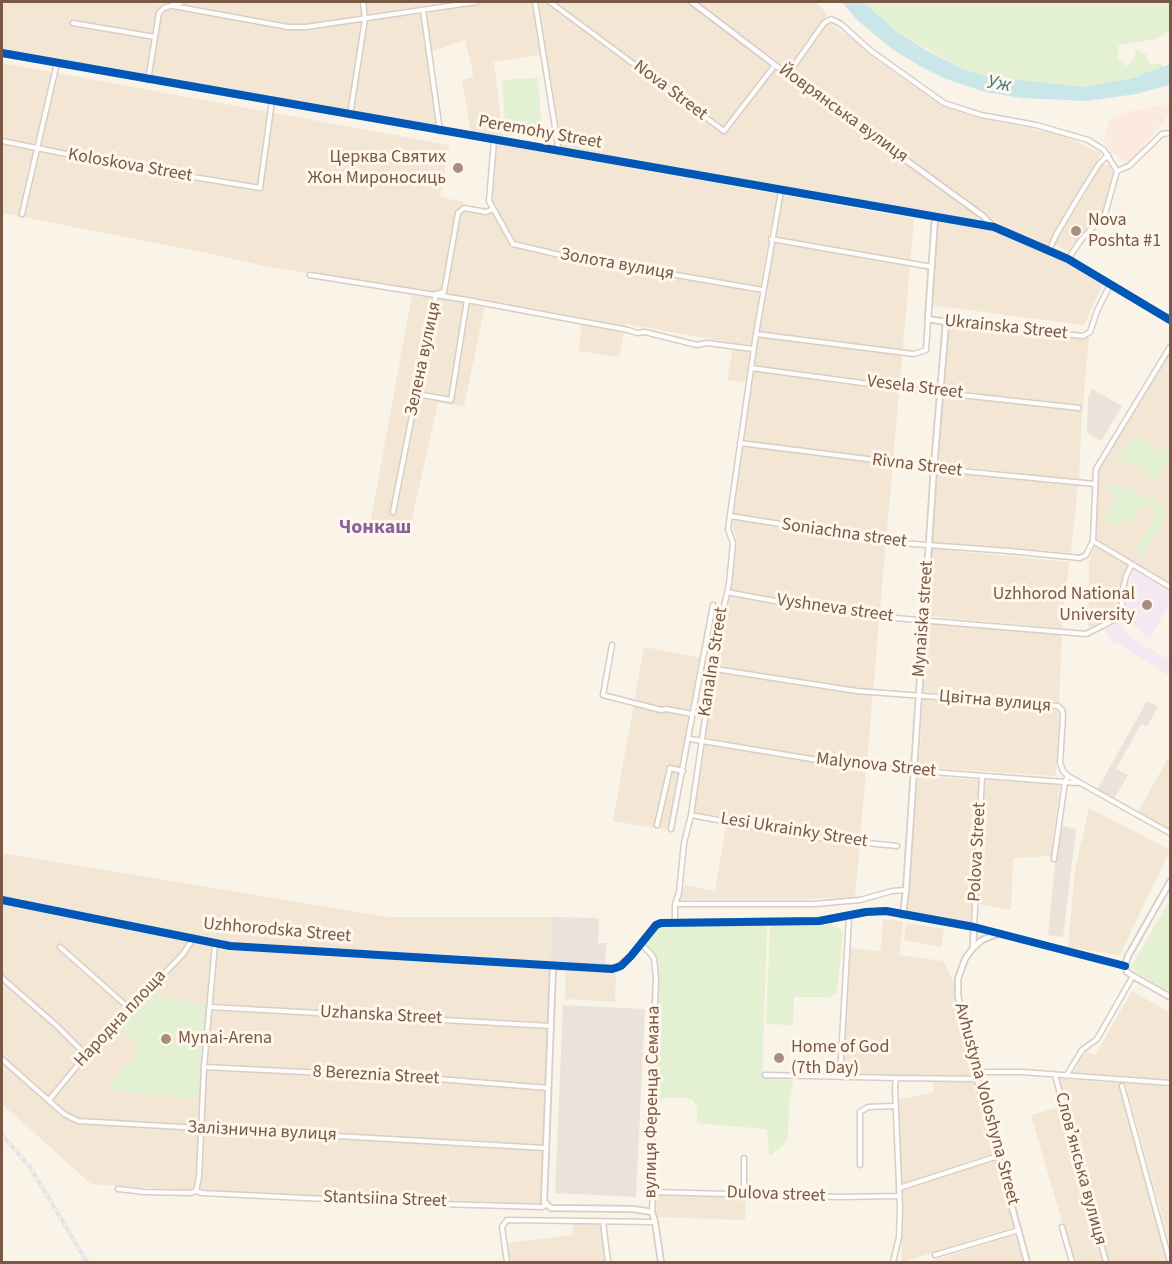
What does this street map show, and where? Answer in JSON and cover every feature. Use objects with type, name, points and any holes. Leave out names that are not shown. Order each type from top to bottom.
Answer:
[{"type":"street","points":[[148,80],[159,13],[164,8],[182,2]]},
{"type":"street","points":[[350,115],[365,19],[363,2]]},
{"type":"street","points":[[173,6],[288,27],[306,27],[449,4],[476,2]]},
{"type":"street","points":[[535,2],[559,152]]},
{"type":"street","name":"Nova Street","points":[[550,2],[724,131],[775,65]]},
{"type":"street","name":"Йоврянська вулиця","points":[[692,2],[983,216],[994,227]]},
{"type":"street","points":[[423,10],[440,131]]},
{"type":"street","points":[[788,74],[824,23],[831,19],[841,24],[871,51],[944,103],[981,115],[1036,125],[1098,144],[1108,155],[1117,171],[1106,214],[1081,240],[1068,259]]},
{"type":"street","points":[[73,23],[155,36]]},
{"type":"street","name":"Peremohy Street","points":[[2,53],[994,227],[1068,259],[1170,320]]},
{"type":"street","points":[[22,214],[57,63]]},
{"type":"street","name":"Koloskova Street","points":[[2,141],[121,165],[260,188],[272,102]]},
{"type":"street","points":[[1117,171],[1129,166],[1162,134],[1170,134]]},
{"type":"street","name":"Peremohy Street","points":[[493,209],[489,201],[489,193],[494,141]]},
{"type":"street","points":[[1049,251],[1076,201],[1099,164],[1108,155]]},
{"type":"street","name":"Kanalna Street","points":[[675,921],[675,904],[679,893],[684,843],[691,814],[733,549],[728,529],[753,349],[781,191]]},
{"type":"street","name":"Зелена вулиця","points":[[393,512],[435,296],[444,292],[459,210],[464,208],[486,212],[493,209]]},
{"type":"street","name":"Золота вулиця","points":[[493,209],[513,244],[560,255],[763,290]]},
{"type":"street","points":[[928,320],[935,217]]},
{"type":"street","points":[[771,239],[932,267]]},
{"type":"street","points":[[309,274],[467,300],[637,333],[645,332],[698,345],[707,343],[753,349]]},
{"type":"street","name":"Ukrainska Street","points":[[756,334],[914,354],[926,350],[928,320],[1083,336],[1090,332],[1096,311],[1110,285]]},
{"type":"street","points":[[416,394],[452,400],[467,300]]},
{"type":"street","name":"Mynaiska street","points":[[903,915],[939,392],[946,322]]},
{"type":"street","points":[[1170,347],[1096,469],[1092,541],[1170,587]]},
{"type":"street","name":"Vesela Street","points":[[751,368],[1079,408]]},
{"type":"street","name":"Rivna Street","points":[[740,443],[1095,484]]},
{"type":"street","name":"Soniachna street","points":[[730,516],[900,543],[1080,558],[1086,555],[1092,541]]},
{"type":"street","name":"Vyshneva street","points":[[727,592],[817,609],[1086,634],[1122,615],[1122,593],[1132,564]]},
{"type":"street","points":[[671,829],[690,739],[694,717],[692,714],[713,605]]},
{"type":"street","points":[[612,645],[603,695],[652,708],[692,714]]},
{"type":"street","name":"Цвітна вулиця","points":[[715,669],[857,692],[1058,706],[1063,715],[1060,764],[1068,776]]},
{"type":"street","name":"Malynova Street","points":[[690,739],[854,766],[1081,783]]},
{"type":"street","points":[[657,825],[670,768],[683,771]]},
{"type":"street","points":[[1054,859],[1065,782],[1068,776],[1170,833]]},
{"type":"street","name":"Polova Street","points":[[974,927],[982,777]]},
{"type":"street","name":"Lesi Ukrainky Street","points":[[691,814],[808,837],[897,846]]},
{"type":"street","points":[[1170,882],[1128,956],[1125,966],[1127,972],[1132,976],[1170,997]]},
{"type":"street","points":[[675,904],[815,904],[860,900],[892,891],[906,890]]},
{"type":"street","name":"Uzhhorodska Street","points":[[2,900],[215,944],[277,950],[553,966]]},
{"type":"street","points":[[546,1205],[544,1199],[553,966],[617,968],[631,956],[656,925],[675,921],[819,921],[879,911],[974,927],[1125,966]]},
{"type":"street","points":[[840,1076],[849,917]]},
{"type":"street","name":"Avhustyna Voloshyna Street","points":[[974,927],[972,948],[959,972],[958,996],[975,1072],[1027,1263]]},
{"type":"street","points":[[972,948],[982,940],[997,934]]},
{"type":"street","name":"Народна площа","points":[[49,1100],[86,1055],[183,954],[193,939]]},
{"type":"street","points":[[196,1191],[199,1177],[204,1067],[215,944]]},
{"type":"street","name":"вулиця Ференца Семана","points":[[641,944],[654,959],[656,979],[651,1088],[653,1192],[651,1212],[655,1222],[661,1263]]},
{"type":"street","points":[[60,947],[130,1009]]},
{"type":"street","points":[[1066,1076],[1082,1050],[1097,1039],[1132,976]]},
{"type":"street","points":[[2,978],[86,1055]]},
{"type":"street","name":"Uzhanska Street","points":[[210,1007],[551,1026]]},
{"type":"street","name":"Залізнична вулиця","points":[[2,1059],[64,1114],[78,1121],[546,1148]]},
{"type":"street","name":"8 Bereznia Street","points":[[204,1067],[426,1078],[548,1088]]},
{"type":"street","points":[[975,1072],[1170,1083]]},
{"type":"street","points":[[765,1075],[977,1079]]},
{"type":"street","name":"Словʼянська вулиця","points":[[1055,1075],[1106,1263]]},
{"type":"street","points":[[893,1263],[899,1237],[896,1078]]},
{"type":"street","points":[[1122,1086],[1170,1263]]},
{"type":"street","points":[[860,1165],[860,1112],[868,1107],[895,1106]]},
{"type":"street","points":[[899,1188],[998,1156]]},
{"type":"street","points":[[744,1158],[744,1194]]},
{"type":"street","name":"Stantsiina Street","points":[[118,1189],[408,1203],[542,1208],[546,1205],[557,1209],[633,1209],[651,1212]]},
{"type":"street","name":"Dulova street","points":[[653,1192],[891,1198],[899,1196]]},
{"type":"street","points":[[507,1263],[502,1227],[507,1220],[655,1222]]},
{"type":"street","points":[[603,1222],[608,1263]]},
{"type":"street","points":[[1062,1227],[1072,1263]]},
{"type":"street","points":[[935,1255],[1019,1230]]},
{"type":"shaded area","points":[[2,2],[687,2],[857,130],[978,214],[976,222],[562,150],[545,54],[494,62],[503,139],[471,133],[462,80],[474,77],[465,40],[427,53],[436,126],[2,49]]},
{"type":"shaded area","points":[[697,2],[816,2],[827,14],[825,19],[834,27],[942,105],[982,119],[1062,135],[1101,153],[1048,246],[1006,228]]},
{"type":"shaded area","points":[[2,63],[449,145],[440,197],[463,202],[462,212],[489,215],[494,211],[492,197],[497,144],[777,194],[745,382],[727,380],[734,343],[626,324],[619,357],[579,351],[582,317],[486,301],[464,406],[438,403],[409,532],[370,525],[413,289],[269,267],[2,213]]},
{"type":"shaded area","points":[[1170,104],[1169,114],[1127,166],[1104,144],[1109,120],[1131,111]]},
{"type":"shaded area","points":[[1103,164],[1112,166],[1113,174],[1104,212],[1069,252],[1054,244]]},
{"type":"shaded area","points":[[783,195],[914,219],[855,898],[681,900],[684,885],[715,891],[727,820],[694,812],[703,743],[719,666],[720,642],[737,544],[733,524],[740,454],[756,345]]},
{"type":"shaded area","points":[[938,221],[987,229],[1067,263],[1103,284],[1084,325],[930,305]]},
{"type":"shaded area","points":[[948,324],[1089,337],[1083,405],[942,390]]},
{"type":"shaded area","points":[[1170,350],[1170,585],[1095,540],[1098,469]]},
{"type":"shaded area","points":[[1092,389],[1122,406],[1101,441],[1087,433],[1088,398]]},
{"type":"shaded area","points":[[941,393],[1082,411],[1079,480],[937,464]]},
{"type":"shaded area","points":[[936,470],[1078,485],[1071,553],[932,542]]},
{"type":"shaded area","points":[[1095,546],[1127,565],[1128,571],[1120,591],[1119,614],[1088,628],[1089,561]]},
{"type":"shaded area","points":[[932,549],[1069,562],[1062,628],[928,616]]},
{"type":"shaded area","name":"Uzhhorod National University","points":[[1134,570],[1170,591],[1170,603],[1150,638],[1135,627],[1126,607],[1126,590]]},
{"type":"shaded area","name":"Uzhhorod National University","points":[[1120,621],[1128,636],[1165,658],[1170,658],[1170,674],[1164,674],[1163,671],[1117,643],[1114,645],[1105,629]]},
{"type":"shaded area","points":[[926,623],[1062,633],[1059,703],[921,692]]},
{"type":"shaded area","points":[[644,647],[706,659],[674,831],[613,821]]},
{"type":"shaded area","points":[[923,699],[1059,710],[1056,776],[919,767]]},
{"type":"shaded area","points":[[1147,701],[1158,707],[1147,727],[1141,724],[1116,769],[1128,775],[1114,799],[1097,790]]},
{"type":"shaded area","points":[[1170,755],[1170,831],[1138,812]]},
{"type":"shaded area","points":[[918,776],[1060,785],[1051,856],[1013,858],[1011,910],[972,903],[971,922],[906,913]]},
{"type":"shaded area","points":[[1089,808],[1170,850],[1120,955],[1068,947],[1075,870]]},
{"type":"shaded area","points":[[1063,826],[1076,829],[1063,937],[1048,935],[1058,833]]},
{"type":"shaded area","points":[[2,853],[388,917],[552,917],[540,1204],[91,1184],[2,1104]]},
{"type":"shaded area","points":[[552,917],[599,918],[598,943],[606,943],[605,964],[550,962]]},
{"type":"shaded area","points":[[883,919],[903,922],[899,955],[943,961],[954,982],[956,1008],[973,1075],[971,1077],[842,1073],[850,948],[879,951]]},
{"type":"shaded area","points":[[906,923],[944,929],[941,947],[904,940]]},
{"type":"shaded area","points":[[566,970],[616,973],[615,1002],[565,999]]},
{"type":"shaded area","points":[[1132,991],[1169,1012],[1170,1081],[1072,1075],[1086,1051],[1095,1055]]},
{"type":"shaded area","points":[[563,1005],[645,1009],[636,1197],[555,1193]]},
{"type":"shaded area","points":[[1058,1079],[1118,1083],[1167,1262],[1108,1262]]},
{"type":"shaded area","points":[[934,1081],[969,1081],[975,1084],[1014,1227],[902,1262],[896,1100],[934,1092]]},
{"type":"shaded area","points":[[1126,1084],[1170,1086],[1170,1244]]},
{"type":"shaded area","points":[[1060,1107],[1103,1262],[1074,1262],[1031,1115]]},
{"type":"shaded area","points":[[655,1193],[746,1193],[745,1220],[657,1217]]},
{"type":"shaded area","points":[[573,1224],[600,1224],[606,1262],[510,1262],[508,1243],[573,1235]]},
{"type":"shaded area","points":[[1015,1235],[1022,1262],[924,1262],[935,1260]]},
{"type":"green space","points":[[863,2],[1170,2],[1170,33],[1167,32],[1157,39],[1119,45],[1117,59],[1127,66],[1134,59],[1136,50],[1146,54],[1149,64],[1162,64],[1164,68],[1104,85],[1084,87],[1045,84],[989,77],[961,68],[897,32]]},
{"type":"green space","points":[[538,78],[542,134],[506,136],[502,80]]},
{"type":"green space","points":[[1136,437],[1164,452],[1166,450],[1170,452],[1156,481],[1140,471],[1143,466],[1140,464],[1137,469],[1122,460],[1121,462],[1117,460],[1131,438],[1134,441]]},
{"type":"green space","points":[[1111,483],[1124,491],[1127,487],[1150,501],[1152,498],[1163,505],[1166,516],[1143,555],[1135,550],[1156,512],[1143,504],[1131,522],[1120,523],[1118,527],[1105,519],[1117,496],[1107,490]]},
{"type":"green space","points":[[1170,900],[1170,992],[1131,967]]},
{"type":"green space","points":[[831,923],[843,932],[837,992],[829,997],[794,997],[793,1025],[766,1024],[770,928],[774,925]]},
{"type":"green space","points":[[660,925],[765,925],[767,927],[762,1078],[784,1078],[793,1081],[789,1103],[788,1136],[786,1142],[771,1155],[769,1155],[767,1129],[697,1123],[697,1108],[693,1100],[687,1098],[664,1098],[653,1105],[655,959],[646,945],[649,936]]},
{"type":"green space","name":"Mynai-Arena","points":[[152,994],[205,1006],[198,1099],[116,1092],[110,1083],[141,1049],[120,1029]]},
{"type":"water","name":"Уж","points":[[842,2],[863,2],[897,32],[929,52],[961,68],[989,77],[1084,87],[1132,78],[1170,64],[1170,85],[1136,94],[1087,101],[1021,98],[985,92],[946,79],[892,49],[857,20]]},
{"type":"railway","points":[[2,1135],[30,1167],[87,1262]]},
{"type":"cycle path","points":[[2,53],[994,227],[1068,259],[1170,320]]},
{"type":"cycle path","points":[[2,900],[230,946],[612,969],[621,966],[656,925],[661,923],[819,921],[866,912],[886,911],[974,927],[1125,966]]},
{"type":"place","name":"Церква Святих Жон Мироносиць","points":[[458,168]]},
{"type":"place","name":"Nova Poshta #1","points":[[1076,231]]},
{"type":"place","name":"Uzhhorod National University","points":[[1147,605]]},
{"type":"place","name":"Mynai-Arena","points":[[166,1039]]},
{"type":"place","name":"Home of God (7th Day)","points":[[779,1058]]},
{"type":"district","name":"Чонкаш","points":[[375,529]]}]
